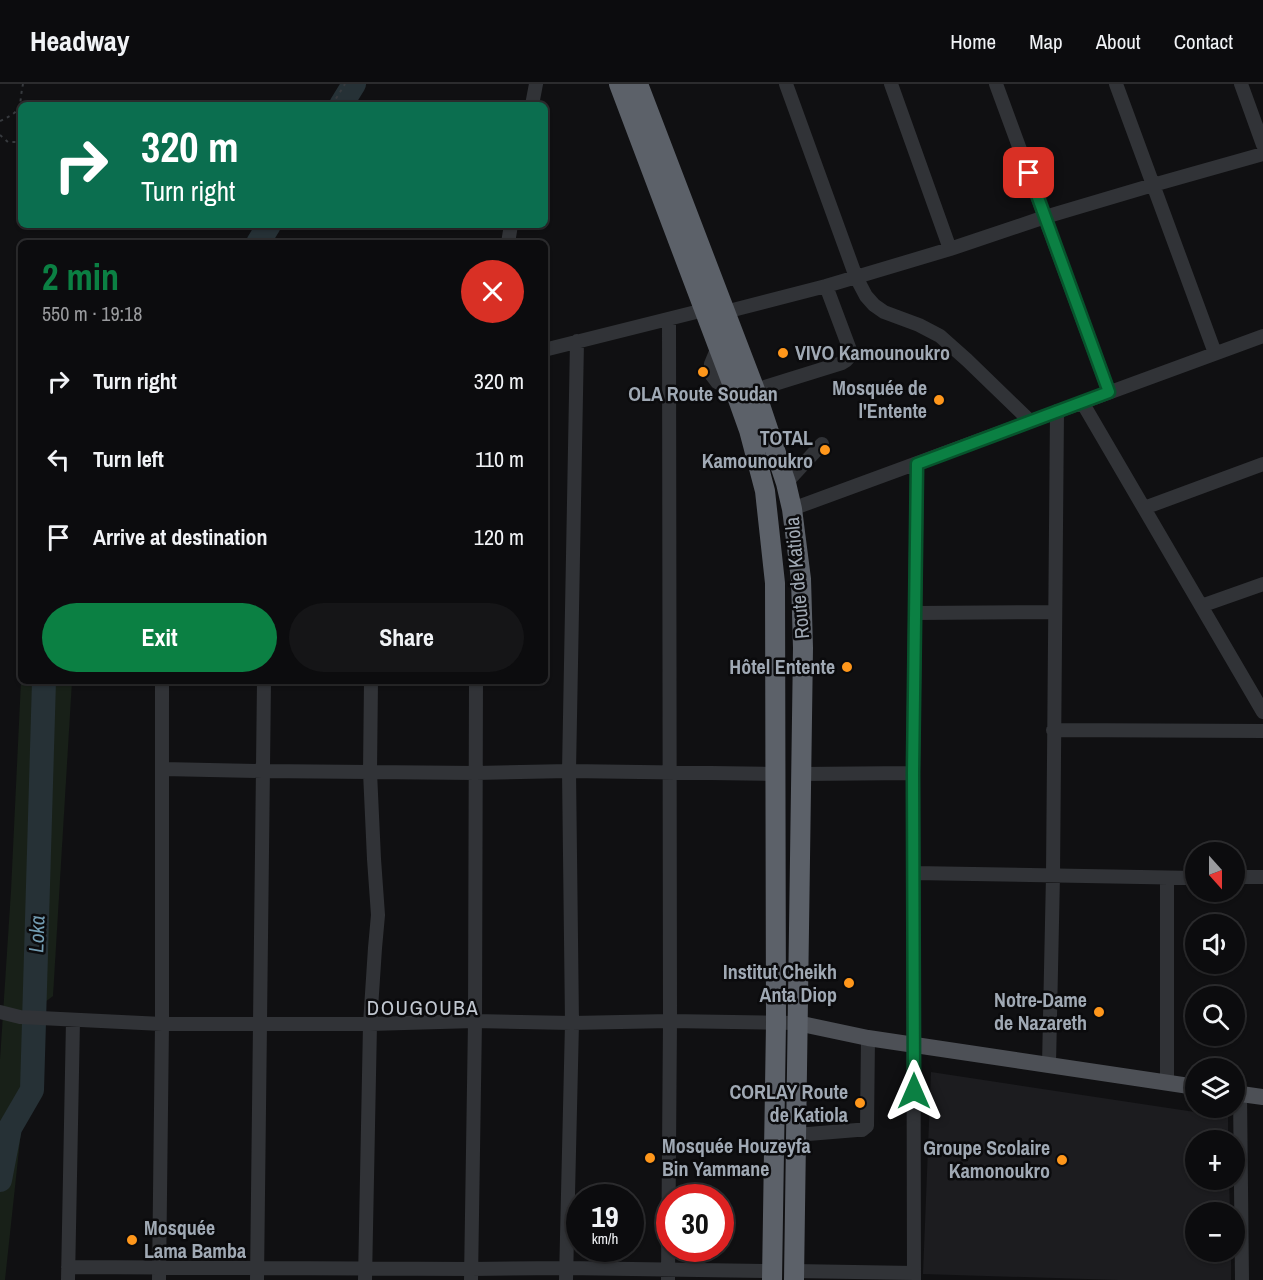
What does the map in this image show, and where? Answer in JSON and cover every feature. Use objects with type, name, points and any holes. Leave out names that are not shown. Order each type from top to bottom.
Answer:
[{"type":"highway","name":"Route de Katiola","points":[[620,84],[749,430],[765,491],[769,522],[775,583],[776,774],[776,1023],[772,1275]]},
{"type":"highway","name":"Route de Katiola","points":[[638,84],[755,390],[786,483],[792,509],[801,579],[803,648],[794,1275]]},
{"type":"main road","points":[[797,1023],[868,1038],[1185,1085]]},
{"type":"main road","points":[[1245,1094],[1263,1097]]},
{"type":"street","points":[[533,102],[536,84]]},
{"type":"street","points":[[786,84],[856,277],[866,296],[874,306],[884,312],[919,325],[940,336],[1030,421]]},
{"type":"street","points":[[891,84],[950,249]]},
{"type":"street","points":[[996,84],[1109,392]]},
{"type":"street","points":[[1116,84],[1215,353]]},
{"type":"street","points":[[1241,84],[1263,145]]},
{"type":"street","points":[[725,312],[826,286],[950,249],[1045,217],[1263,154]]},
{"type":"street","points":[[755,390],[842,363],[850,357],[850,350],[826,286]]},
{"type":"street","points":[[548,349],[704,310]]},
{"type":"street","points":[[668,1275],[669,319]]},
{"type":"street","points":[[792,509],[1263,336]]},
{"type":"street","points":[[566,1274],[572,1023],[569,771],[577,341]]},
{"type":"street","points":[[1082,402],[1263,712]]},
{"type":"street","points":[[1049,1065],[1057,411]]},
{"type":"street","points":[[786,483],[822,444]]},
{"type":"street","points":[[794,1275],[914,1276],[913,773],[917,464]]},
{"type":"street","points":[[1144,508],[1263,464]]},
{"type":"street","points":[[1201,606],[1263,584]]},
{"type":"street","points":[[916,614],[1055,612]]},
{"type":"street","points":[[160,1274],[162,684]]},
{"type":"street","points":[[257,1274],[264,684]]},
{"type":"street","points":[[365,1274],[370,1024],[378,915],[370,772],[371,684]]},
{"type":"street","points":[[471,1274],[475,1021],[476,684]]},
{"type":"street","points":[[1053,730],[1263,731]]},
{"type":"street","points":[[163,769],[776,774]]},
{"type":"street","points":[[801,774],[913,773]]},
{"type":"street","points":[[914,873],[1185,878]]},
{"type":"street","points":[[1245,877],[1263,877]]},
{"type":"street","points":[[1167,878],[1167,1083]]},
{"type":"street","points":[[0,1012],[20,1017],[162,1024],[370,1024],[475,1021],[797,1023]]},
{"type":"street","points":[[73,1020],[68,1273],[772,1275]]},
{"type":"street","points":[[796,1135],[862,1130],[867,1125],[868,1038]]},
{"type":"street","points":[[1238,1118],[1242,1280]]},
{"type":"path","points":[[21,102],[23,84]]},
{"type":"path","points":[[334,102],[345,84]]},
{"type":"path","points":[[0,121],[15,113],[18,108]]},
{"type":"path","points":[[0,135],[8,142],[18,142]]},
{"type":"shaded area","points":[[21,684],[72,684],[53,996],[37,1008],[36,1095],[21,1131],[5,1280],[0,1280],[0,1060]]},
{"type":"shaded area","name":"Groupe Scolaire Kamonoukro","points":[[931,1072],[1185,1110],[1185,1118],[1228,1118],[1228,1130],[1185,1130],[1185,1190],[1229,1190],[1230,1202],[1185,1202],[1185,1262],[1231,1262],[1231,1280],[1118,1280],[923,1274]]},
{"type":"waterway","name":"Loka","points":[[343,102],[354,84]]},
{"type":"waterway","name":"Loka","points":[[260,240],[267,228]]},
{"type":"waterway","name":"Loka","points":[[0,1180],[10,1128],[32,1090],[44,684]]},
{"type":"place","name":"VIVO Kamounoukro","points":[[783,353]]},
{"type":"place","name":"OLA Route Soudan","points":[[703,372]]},
{"type":"place","name":"Mosquée de l'Entente","points":[[939,400]]},
{"type":"place","name":"TOTAL Kamounoukro","points":[[825,450]]},
{"type":"place","name":"Hôtel Entente","points":[[847,667]]},
{"type":"place","name":"Institut Cheikh Anta Diop","points":[[849,983]]},
{"type":"place","name":"Notre-Dame de Nazareth","points":[[1099,1012]]},
{"type":"place","name":"CORLAY Route de Katiola","points":[[860,1103]]},
{"type":"place","name":"Mosquée Houzeyfa Bin Yammane","points":[[650,1158]]},
{"type":"place","name":"Groupe Scolaire Kamonoukro","points":[[1062,1160]]},
{"type":"place","name":"Mosquée Lama Bamba","points":[[132,1240]]},
{"type":"district","name":"DOUGOUBA","points":[[423,1008]]},
{"type":"route","points":[[914,1091],[913,773],[917,464],[1109,392],[1029,173]]}]
